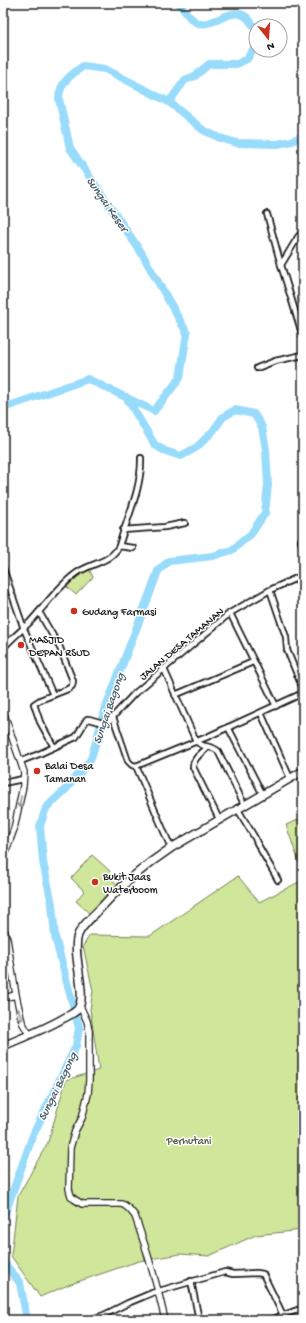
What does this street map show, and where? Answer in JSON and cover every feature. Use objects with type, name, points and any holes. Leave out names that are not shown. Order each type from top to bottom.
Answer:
[{"type":"highway","points":[[3,1046],[55,1023],[79,1008],[80,981],[76,954],[78,934],[114,893],[153,860],[171,848],[262,793],[303,771]]},
{"type":"street","points":[[267,214],[303,337]]},
{"type":"street","points":[[281,265],[298,237],[303,232]]},
{"type":"street","points":[[257,368],[275,361],[303,355]]},
{"type":"street","points":[[3,648],[24,629],[74,575],[81,570],[115,554],[119,546],[139,482],[141,469],[140,458]]},
{"type":"street","points":[[124,530],[165,528],[185,523]]},
{"type":"street","points":[[303,536],[301,541],[303,549]]},
{"type":"street","points":[[119,546],[133,548]]},
{"type":"street","points":[[3,568],[24,629],[53,695]]},
{"type":"street","name":"JALAN DESA TAMANAN","points":[[21,761],[76,737],[84,722],[89,718],[103,723],[108,722],[134,694],[230,613],[270,590],[303,575]]},
{"type":"street","points":[[270,590],[286,637],[287,650],[303,689]]},
{"type":"street","points":[[39,612],[60,648],[73,681],[70,688],[37,701],[34,706],[40,722],[54,747]]},
{"type":"street","points":[[230,613],[276,706]]},
{"type":"street","points":[[175,696],[253,662]]},
{"type":"street","points":[[164,669],[196,741],[200,745],[215,748],[218,751],[244,804]]},
{"type":"street","points":[[136,766],[261,713],[303,693]]},
{"type":"street","points":[[3,711],[24,772],[14,829],[3,859]]},
{"type":"street","points":[[261,713],[290,778]]},
{"type":"street","points":[[113,717],[128,761],[132,765],[136,766],[171,848]]},
{"type":"street","points":[[228,727],[262,793]]},
{"type":"street","points":[[208,747],[195,760],[193,767],[219,819]]},
{"type":"street","points":[[3,783],[23,779]]},
{"type":"street","points":[[237,808],[278,880]]},
{"type":"street","points":[[3,927],[22,1022],[30,1034]]},
{"type":"street","points":[[3,973],[12,970]]},
{"type":"street","points":[[3,998],[16,995]]},
{"type":"street","points":[[79,1008],[87,1021],[89,1080],[88,1094],[82,1118],[75,1132],[70,1148],[69,1189],[71,1196],[82,1204],[125,1204],[131,1210],[135,1216],[148,1254],[159,1292],[164,1320]]},
{"type":"street","points":[[88,1320],[104,1318],[142,1297],[221,1272],[233,1274],[263,1274],[283,1315]]},
{"type":"street","points":[[191,1281],[199,1320]]},
{"type":"street","points":[[270,1320],[303,1308]]},
{"type":"green space","points":[[89,569],[93,577],[76,595],[67,587],[79,575]]},
{"type":"green space","points":[[303,818],[303,874],[286,825]]},
{"type":"green space","name":"Bukit Jaas Waterboom","points":[[92,855],[110,871],[107,875],[118,885],[91,915],[76,901],[84,891],[71,878]]},
{"type":"green space","name":"Perhutani","points":[[238,876],[259,902],[303,880],[303,1230],[256,1235],[209,1256],[180,1254],[139,1261],[68,1285],[40,1297],[11,1256],[18,1196],[48,1142],[66,1080],[99,1070],[90,1009],[93,991],[83,946],[90,935],[150,936]]},
{"type":"waterway","points":[[179,3],[185,12],[198,23],[204,24],[231,14],[238,14],[248,19]]},
{"type":"waterway","points":[[169,102],[185,80],[195,76],[209,64],[237,64],[248,57]]},
{"type":"waterway","name":"Sungai Keser","points":[[3,408],[88,379],[154,411],[180,378],[187,333],[141,252],[70,148],[59,99],[61,88],[70,76],[83,66],[105,69],[169,102],[203,130],[220,138],[237,143],[277,144],[292,141],[303,136]]},
{"type":"waterway","name":"Sungai Bagong","points":[[3,1219],[33,1135],[76,1046],[79,1028],[55,937],[52,904],[43,862],[40,826],[46,808],[67,788],[91,759],[106,707],[158,571],[169,561],[213,556],[232,550],[251,534],[265,513],[268,485],[266,450],[262,427],[254,414],[235,410],[223,417],[213,431],[197,447],[181,456],[165,451],[155,445],[126,397]]},
{"type":"waterway","name":"Sungai Bagong","points":[[3,1259],[5,1264],[20,1283],[27,1320]]},
{"type":"place","name":"Gudang Farmasi","points":[[74,611]]},
{"type":"place","name":"MASJID DEPAN RSUD","points":[[21,645]]},
{"type":"place","name":"Balai Desa Tamanan","points":[[37,771]]},
{"type":"place","name":"Bukit Jaas Waterboom","points":[[95,882]]}]
